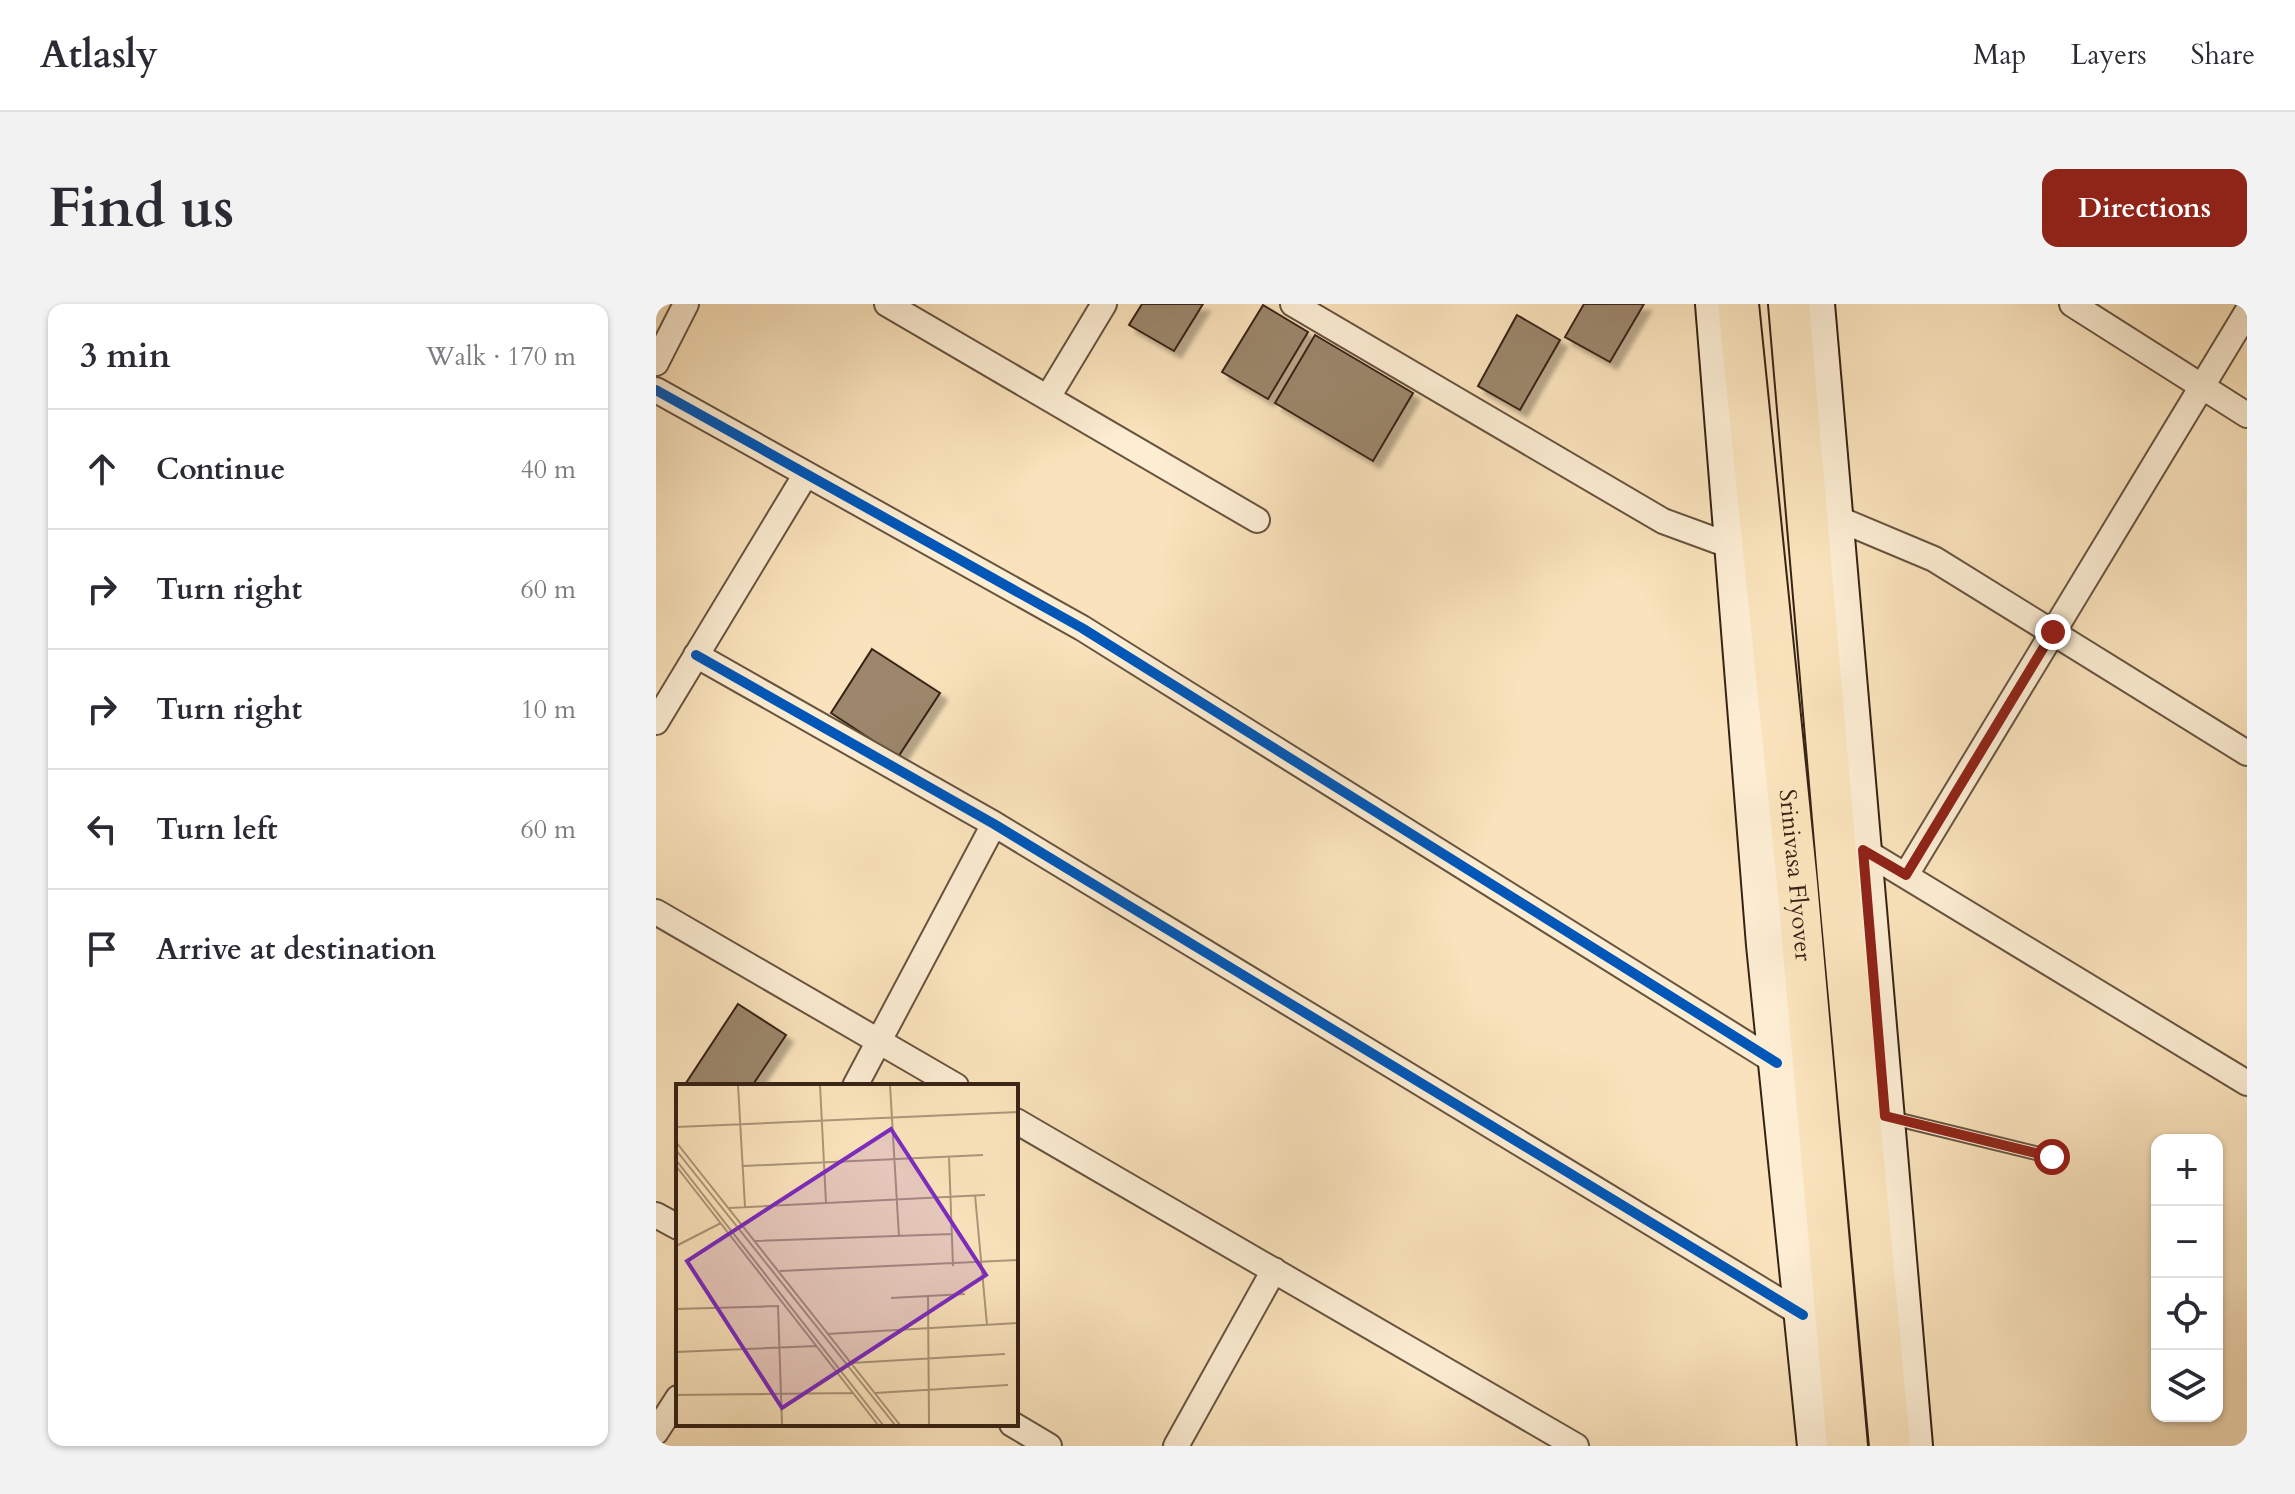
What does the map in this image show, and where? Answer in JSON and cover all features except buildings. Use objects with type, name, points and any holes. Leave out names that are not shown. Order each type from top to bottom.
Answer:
[{"type":"main road","name":"Srinivasa Flyover","points":[[1789,304],[1890,1446]]},
{"type":"main road","name":"Srinivasa Flyover","points":[[1718,305],[1797,883],[1847,1446]]},
{"type":"street","points":[[656,363],[686,304]]},
{"type":"street","points":[[887,304],[1257,520]]},
{"type":"street","points":[[1048,397],[1104,304]]},
{"type":"street","points":[[1293,304],[1663,521],[1734,547]]},
{"type":"street","points":[[1816,304],[1914,1446]]},
{"type":"street","points":[[2072,304],[2247,415]]},
{"type":"street","points":[[1718,305],[1765,945],[1816,1446]]},
{"type":"street","points":[[1906,875],[2247,312]]},
{"type":"street","points":[[656,390],[1082,628],[1777,1063]]},
{"type":"street","points":[[656,722],[806,474]]},
{"type":"street","points":[[1834,517],[1934,559],[2247,753]]},
{"type":"street","points":[[696,655],[994,824],[1803,1315]]},
{"type":"street","points":[[856,1084],[994,824]]},
{"type":"street","points":[[1863,850],[2247,1083]]},
{"type":"street","points":[[656,912],[953,1084]]},
{"type":"street","points":[[1018,1122],[1576,1446]]},
{"type":"street","points":[[656,1215],[676,1226]]},
{"type":"street","points":[[1176,1446],[1274,1270]]},
{"type":"street","points":[[656,1432],[676,1401]]},
{"type":"street","points":[[1015,1426],[1049,1446]]},
{"type":"lane","points":[[1885,1116],[2052,1157]]},
{"type":"cycle path","points":[[656,390],[1082,628],[1777,1063]]},
{"type":"cycle path","points":[[696,655],[994,824],[1803,1315]]},
{"type":"route","points":[[2052,1157],[1885,1116],[1863,850],[1906,875],[2053,632]]}]
